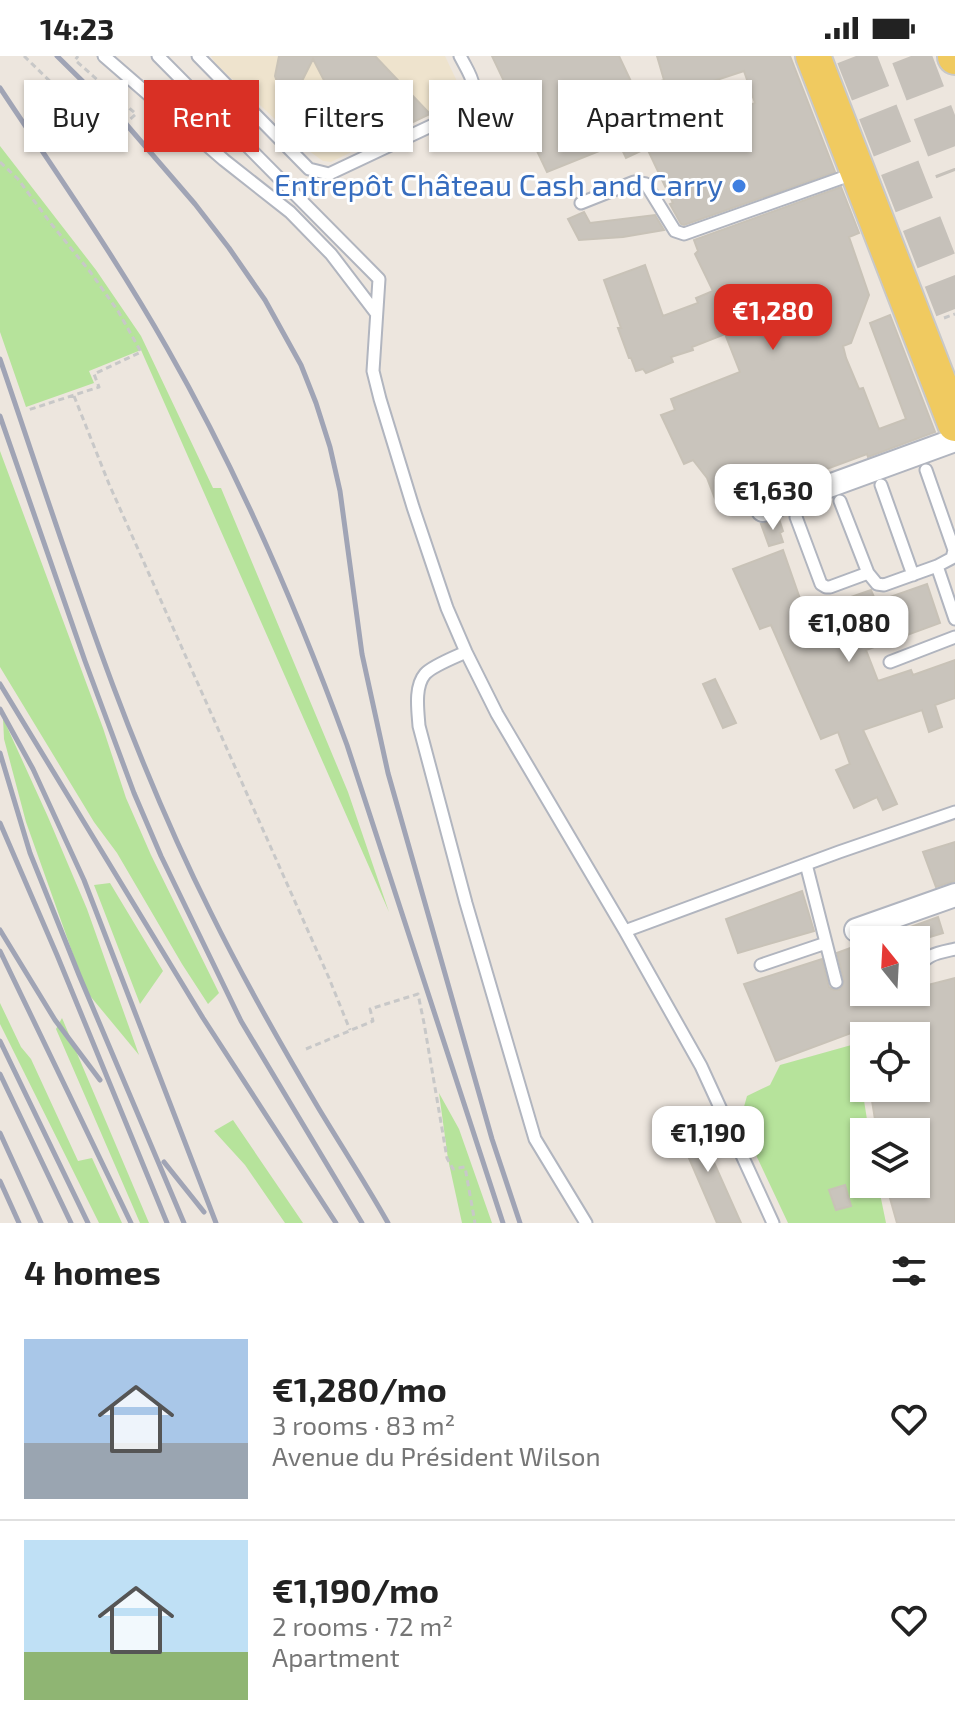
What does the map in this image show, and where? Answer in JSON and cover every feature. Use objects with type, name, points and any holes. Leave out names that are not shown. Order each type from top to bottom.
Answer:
[{"type":"main road","points":[[813,56],[955,424]]},
{"type":"street","points":[[763,510],[955,440]]},
{"type":"street","points":[[867,926],[955,895]]},
{"type":"lane","points":[[104,56],[224,160],[290,212],[331,254],[376,313]]},
{"type":"lane","points":[[158,56],[379,279],[373,371],[447,608],[497,714],[701,1066],[773,1223]]},
{"type":"lane","points":[[198,56],[309,169],[329,174],[467,109],[474,93],[473,80],[460,56]]},
{"type":"lane","points":[[581,203],[640,182],[646,184],[675,231],[684,234],[858,172]]},
{"type":"lane","points":[[840,501],[868,573],[877,584],[884,585],[913,575],[952,558],[954,550],[926,470]]},
{"type":"lane","points":[[881,485],[913,575]]},
{"type":"lane","points":[[796,517],[821,584],[830,587],[868,573]]},
{"type":"lane","points":[[937,566],[955,619]]},
{"type":"lane","points":[[890,662],[955,637]]},
{"type":"lane","points":[[466,652],[425,674],[417,703],[419,726],[466,903],[535,1139],[586,1223]]},
{"type":"lane","points":[[625,931],[955,812]]},
{"type":"lane","points":[[806,864],[836,982]]},
{"type":"lane","points":[[761,965],[826,943]]},
{"type":"lane","points":[[930,956],[955,949]]},
{"type":"path","points":[[24,56],[99,129],[119,129],[136,114],[75,60],[78,56]]},
{"type":"path","points":[[0,162],[18,179],[91,273],[118,311],[141,352],[94,374],[99,387],[28,410]]},
{"type":"path","points":[[74,396],[109,484],[350,1030]]},
{"type":"path","points":[[306,1049],[373,1021],[370,1009],[418,994],[447,1158],[453,1169],[465,1167],[475,1223]]},
{"type":"shaded area","points":[[211,56],[445,56],[456,80],[429,80],[429,114],[413,122],[413,80],[275,80],[275,119],[259,104],[259,80],[233,80]]},
{"type":"shaded area","points":[[310,152],[351,152],[331,162],[323,161]]},
{"type":"green space","points":[[0,146],[96,270],[141,336],[213,488],[221,488],[348,792],[389,912],[141,350],[89,371],[94,383],[26,407],[0,332]]},
{"type":"green space","points":[[0,451],[126,798],[219,993],[208,1004],[0,667]]},
{"type":"green space","points":[[3,718],[87,909],[139,1055],[86,991],[26,822],[4,739]]},
{"type":"green space","points":[[110,883],[163,971],[140,1004],[94,885]]},
{"type":"green space","points":[[0,1003],[21,1047],[31,1059],[78,1161],[92,1158],[122,1223],[99,1223],[0,1024]]},
{"type":"green space","points":[[62,1018],[149,1223],[140,1223],[56,1029]]},
{"type":"green space","points":[[850,1045],[850,1102],[864,1102],[867,1118],[850,1118],[850,1198],[881,1198],[886,1223],[788,1223],[740,1121],[747,1096],[770,1085],[780,1065]]},
{"type":"green space","points":[[439,1093],[459,1129],[492,1223],[462,1223],[448,1159]]},
{"type":"green space","points":[[233,1120],[303,1223],[285,1223],[245,1165],[214,1131]]},
{"type":"building","points":[[279,56],[375,56],[398,80],[324,80],[313,59],[302,80],[276,80]]},
{"type":"building","points":[[492,56],[619,56],[630,80],[558,80],[558,152],[597,152],[547,172],[538,152],[542,152],[542,80],[503,80]]},
{"type":"building","points":[[657,56],[790,56],[835,172],[684,225],[670,204],[673,203],[649,152],[752,152],[752,104],[755,103],[752,80],[747,80],[744,71],[717,80],[664,80]]},
{"type":"building","points":[[413,96],[429,113],[413,122]]},
{"type":"building","points":[[623,152],[639,152],[626,158]]},
{"type":"building","points":[[841,187],[859,233],[849,237],[869,295],[851,343],[843,346],[846,358],[859,389],[863,388],[879,429],[906,419],[870,323],[890,315],[935,432],[719,509],[707,478],[693,460],[684,464],[661,415],[675,410],[671,399],[740,372],[725,334],[671,357],[673,362],[646,373],[643,369],[636,371],[618,328],[621,328],[604,280],[645,265],[663,316],[698,303],[696,298],[713,291],[695,254],[698,251],[694,240]]},
{"type":"building","points":[[584,212],[590,223],[655,215],[664,230],[579,240],[568,219]]},
{"type":"building","points":[[779,519],[783,542],[769,546],[761,524]]},
{"type":"building","points":[[783,550],[805,613],[871,590],[876,602],[927,584],[940,623],[866,650],[878,681],[911,670],[913,675],[955,660],[955,698],[935,705],[942,727],[929,732],[922,710],[863,730],[897,804],[883,810],[877,797],[854,808],[836,770],[850,764],[838,732],[821,739],[771,625],[760,629],[733,569]]},
{"type":"building","points":[[715,679],[736,723],[723,728],[703,684]]},
{"type":"building","points":[[955,842],[955,881],[936,887],[923,852]]},
{"type":"building","points":[[802,891],[814,931],[738,953],[726,919]]},
{"type":"building","points":[[938,917],[943,933],[930,937],[930,926],[913,926]]},
{"type":"building","points":[[850,948],[850,1006],[930,1006],[930,984],[955,978],[955,1223],[897,1223],[890,1198],[930,1198],[930,1118],[875,1118],[872,1102],[930,1102],[930,1022],[850,1022],[850,1033],[776,1061],[744,984],[822,959],[829,987],[839,990],[844,981],[837,953]]},
{"type":"building","points":[[695,1120],[741,1223],[717,1223],[676,1128]]},
{"type":"building","points":[[845,1185],[851,1206],[836,1210],[829,1190]]},
{"type":"tunnel","points":[[856,56],[955,309]]},
{"type":"tunnel","points":[[911,56],[955,171]]},
{"type":"railway","points":[[57,56],[126,124],[195,204],[265,300],[301,365],[330,447],[340,491],[362,654],[388,773],[492,1139],[520,1223]]},
{"type":"railway","points":[[0,88],[148,315],[218,444],[265,542],[347,745],[503,1223]]},
{"type":"railway","points":[[0,359],[96,640],[149,778],[179,846],[263,1012],[388,1223]]},
{"type":"railway","points":[[0,416],[85,661],[161,856],[241,1021],[362,1223]]},
{"type":"railway","points":[[0,684],[203,1018],[336,1223]]},
{"type":"railway","points":[[0,709],[33,769],[84,880],[216,1223]]},
{"type":"railway","points":[[0,753],[30,853],[184,1223]]},
{"type":"railway","points":[[0,823],[167,1223]]},
{"type":"railway","points":[[0,930],[55,1020],[100,1080]]},
{"type":"railway","points":[[0,951],[131,1223]]},
{"type":"railway","points":[[0,1041],[88,1223]]},
{"type":"railway","points":[[0,1074],[71,1223]]},
{"type":"railway","points":[[0,1133],[41,1223]]},
{"type":"railway","points":[[164,1162],[204,1212]]},
{"type":"railway","points":[[0,1181],[19,1223]]},
{"type":"place","name":"Entrepôt Château Cash and Carry","points":[[739,186]]}]
